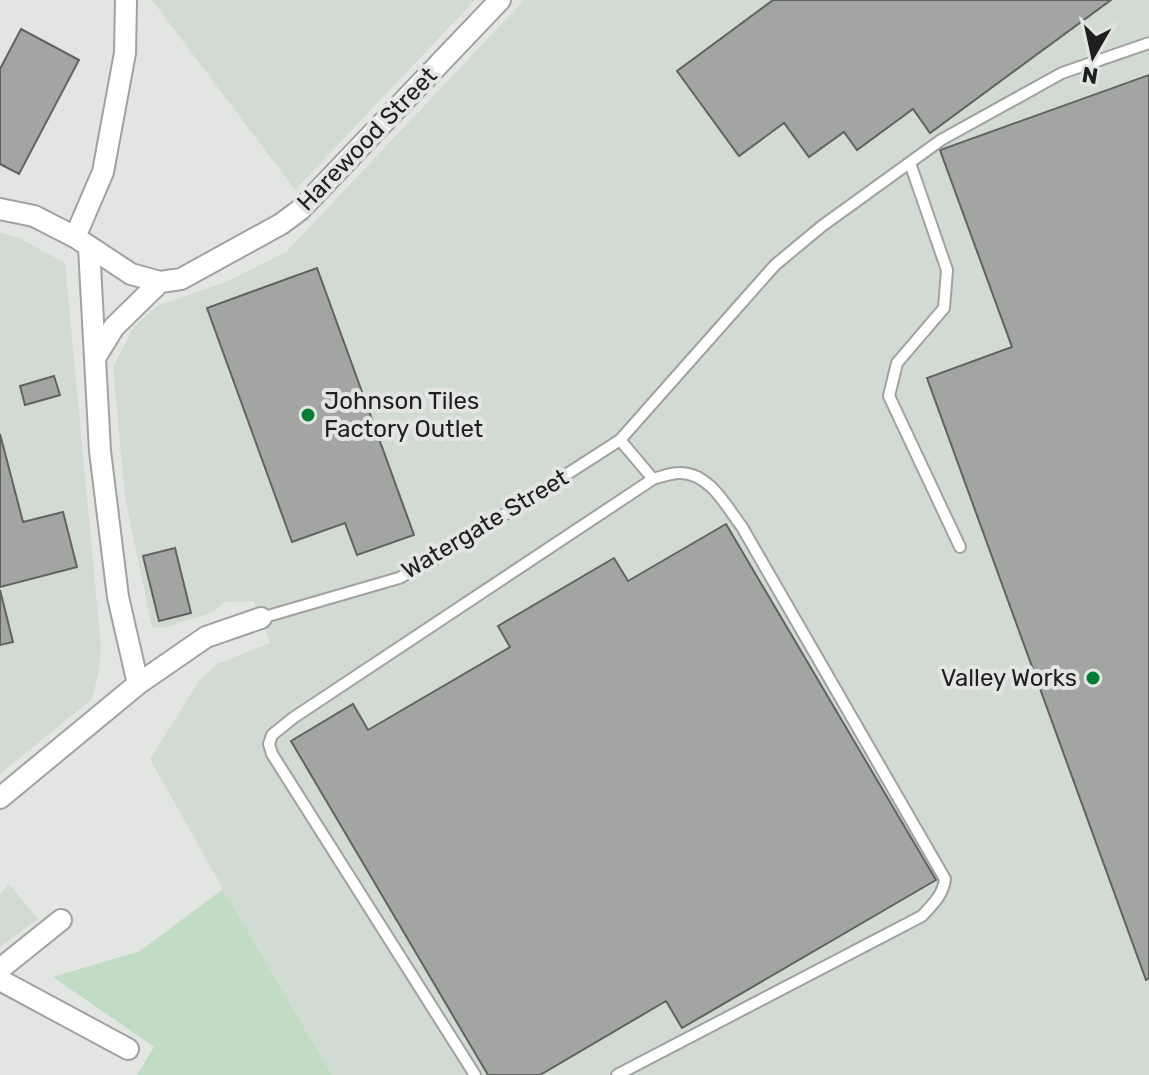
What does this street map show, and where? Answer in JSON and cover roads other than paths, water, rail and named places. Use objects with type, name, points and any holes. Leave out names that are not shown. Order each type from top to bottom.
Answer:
[{"type":"street","points":[[126,0],[125,53],[103,172],[82,242],[95,358],[100,451],[118,597],[138,684]]},
{"type":"street","name":"Harewood Street","points":[[160,282],[181,279],[281,224],[300,210],[500,0]]},
{"type":"street","points":[[0,209],[34,216],[131,274],[160,282]]},
{"type":"street","points":[[95,358],[114,327],[160,282]]},
{"type":"street","name":"Watergate Street","points":[[0,798],[138,684],[206,637],[261,618]]},
{"type":"street","points":[[0,969],[61,920]]},
{"type":"street","points":[[0,980],[128,1049]]},
{"type":"lane","name":"Watergate Street","points":[[261,618],[399,578],[432,561],[620,440],[775,265],[822,226],[941,140],[1062,73],[1149,43]]},
{"type":"lane","points":[[910,163],[947,270],[944,308],[897,363],[889,396],[960,547]]},
{"type":"lane","points":[[620,440],[653,479]]},
{"type":"lane","points":[[475,1075],[272,754],[269,744],[272,735],[653,479],[678,473],[693,475],[713,488],[742,527],[945,879],[936,901],[922,916],[617,1075]]},
{"type":"place","name":"Johnson Tiles Factory Outlet","points":[[308,415]]},
{"type":"place","name":"Valley Works","points":[[1093,678]]}]
